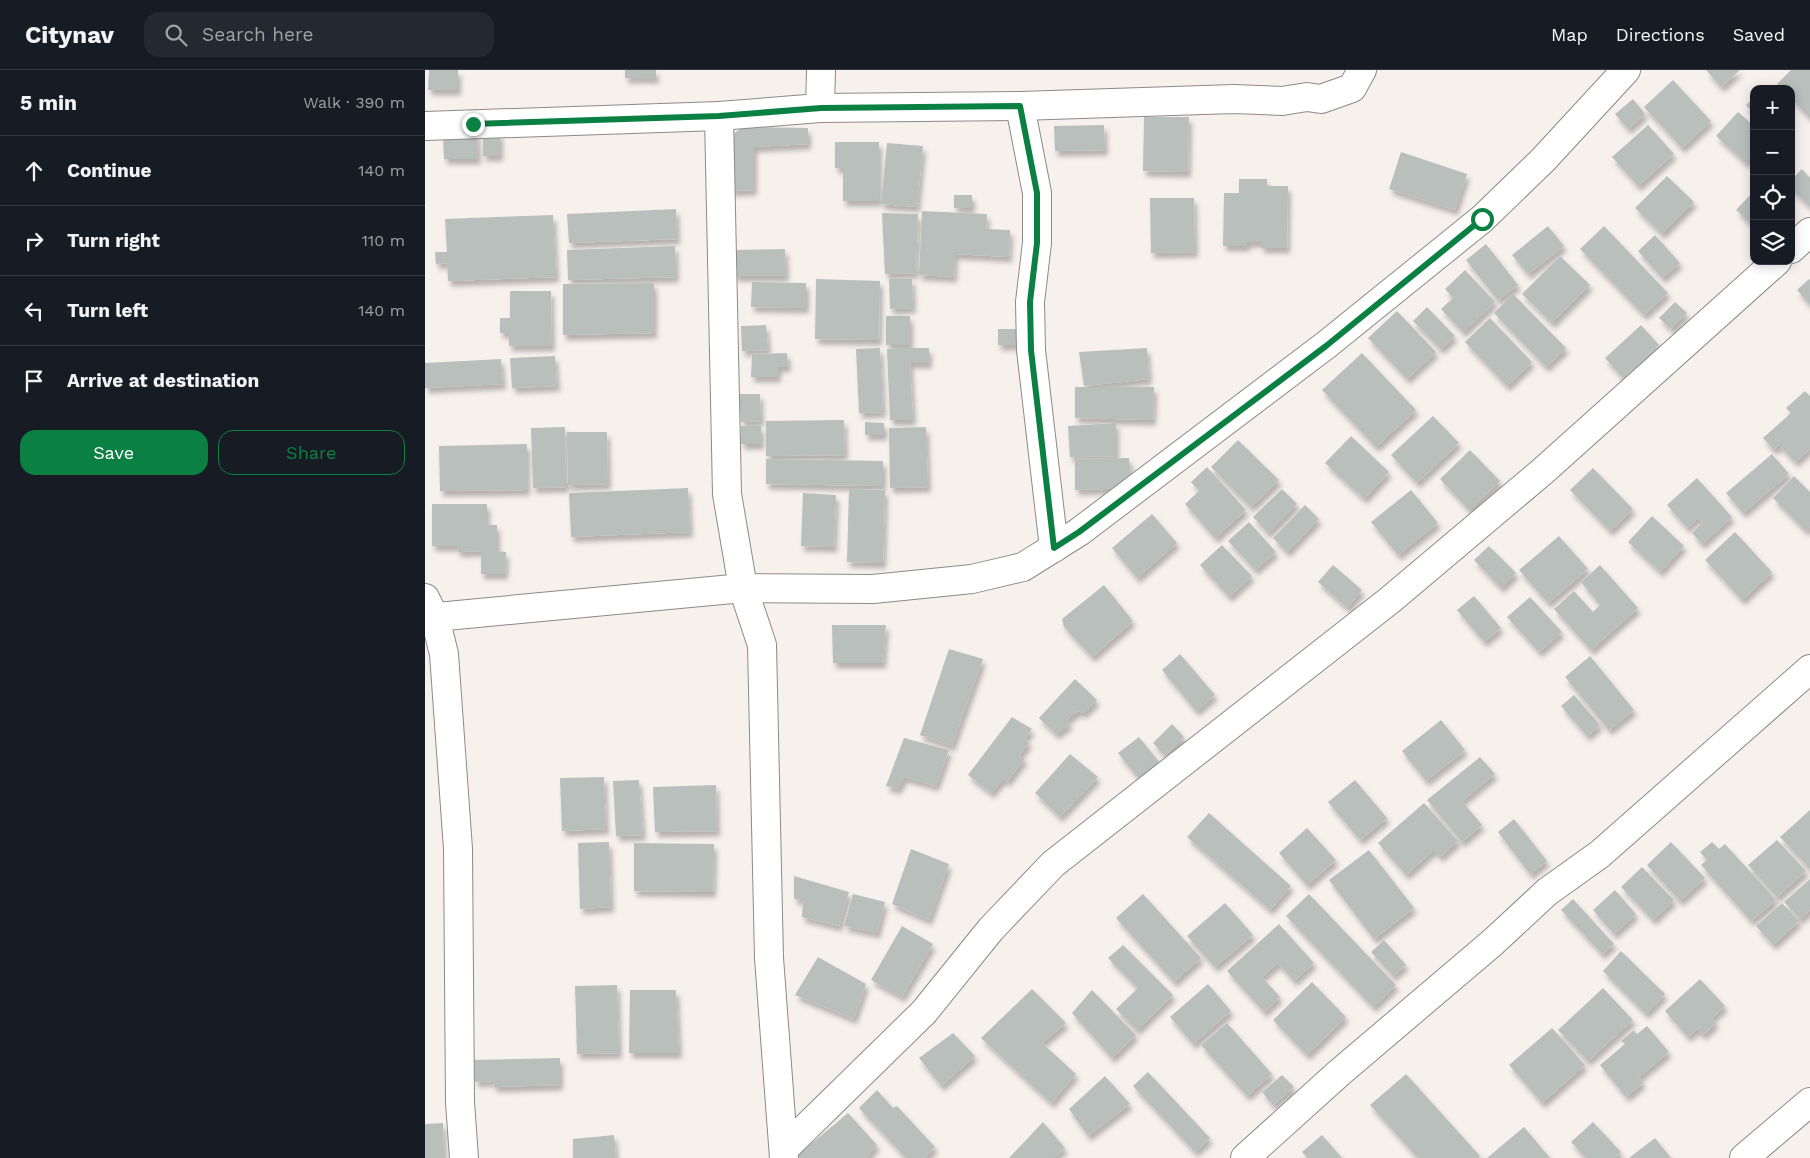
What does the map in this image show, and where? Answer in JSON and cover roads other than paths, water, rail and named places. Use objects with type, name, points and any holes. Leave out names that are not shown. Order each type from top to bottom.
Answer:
[{"type":"street","points":[[821,70],[821,108]]},
{"type":"street","points":[[425,126],[719,116],[821,108],[1020,106],[1234,99],[1281,101],[1307,97],[1321,99],[1352,88],[1362,70]]},
{"type":"street","points":[[464,1158],[460,1102],[457,849],[444,654],[428,612],[743,588],[873,589],[972,579],[1023,567],[1079,532],[1326,346],[1482,219],[1543,160],[1625,70]]},
{"type":"street","points":[[1020,106],[1037,193],[1037,243],[1030,302],[1031,350],[1054,548]]},
{"type":"street","points":[[719,116],[727,494],[743,588],[762,646],[769,958],[784,1154]]},
{"type":"street","points":[[1795,245],[1810,232]]},
{"type":"street","points":[[784,1154],[924,1012],[991,929],[1053,864],[1390,600],[1543,471],[1773,265]]},
{"type":"street","points":[[1245,1158],[1339,1073],[1491,943],[1547,892],[1600,854],[1810,669]]},
{"type":"street","points":[[1744,1158],[1810,1102]]}]
